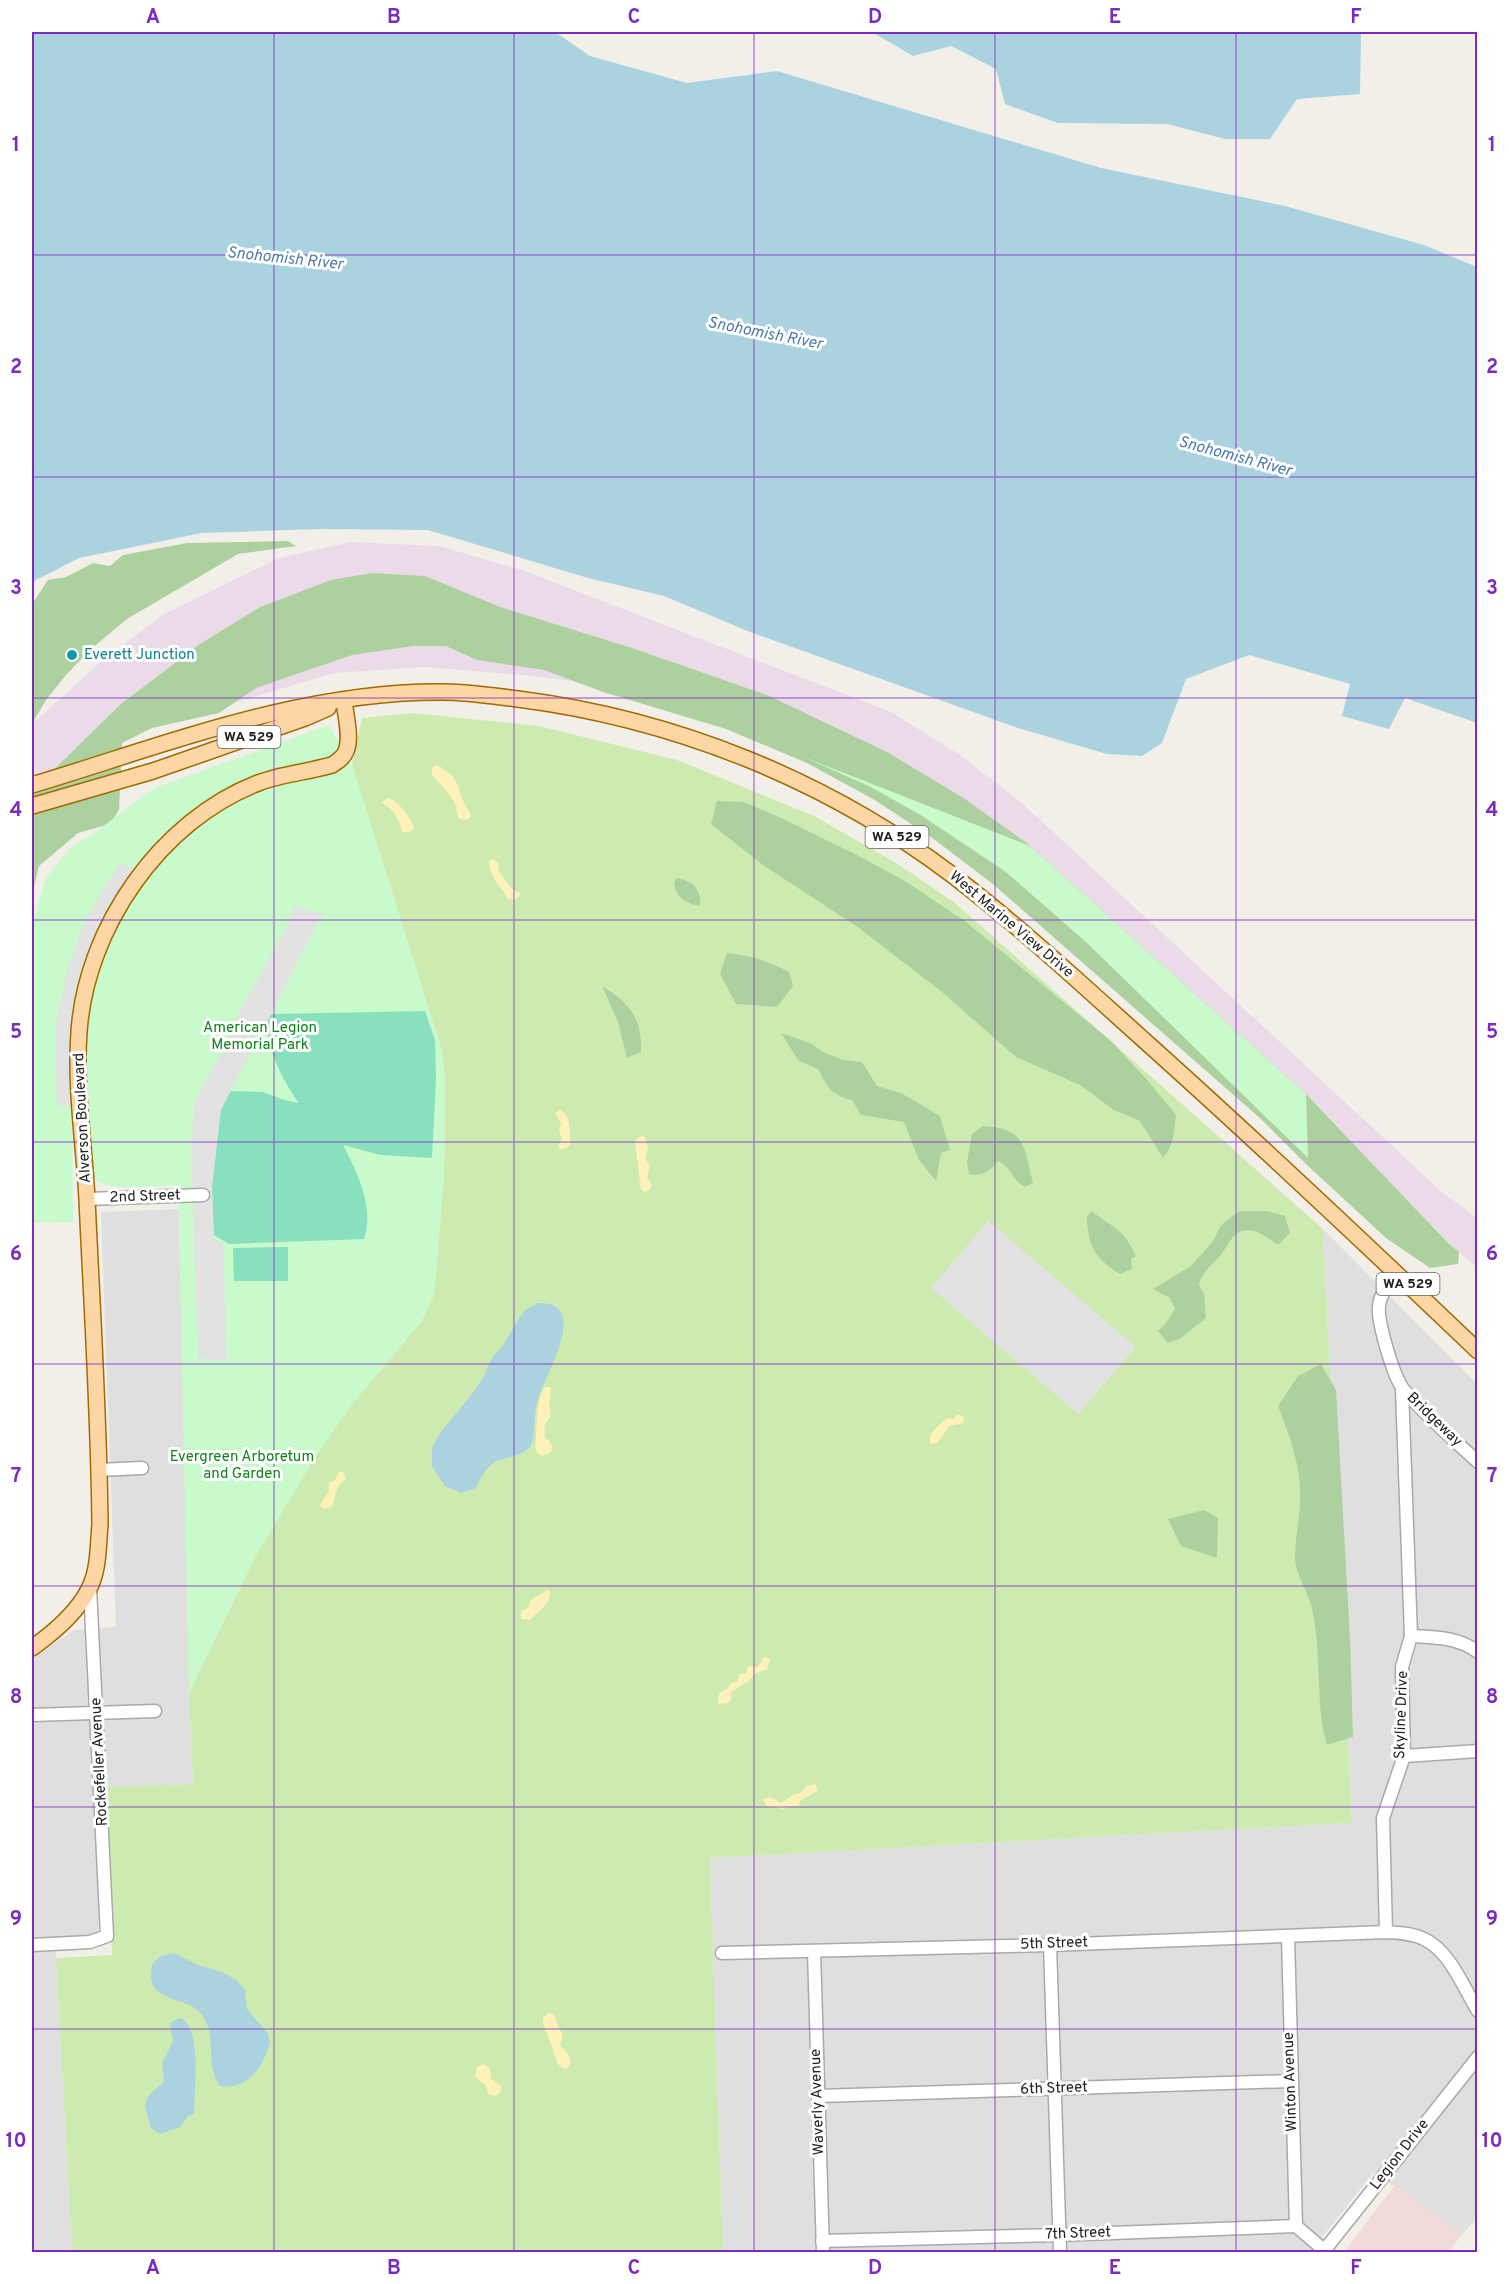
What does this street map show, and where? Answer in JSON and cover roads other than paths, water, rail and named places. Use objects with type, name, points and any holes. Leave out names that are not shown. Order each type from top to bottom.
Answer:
[{"type":"main road","name":"West Marine View Drive","points":[[32,785],[288,708],[398,694],[442,692],[506,697],[600,712],[669,730],[745,757],[811,787],[888,831],[948,872],[1001,914],[1196,1088],[1397,1274]]},
{"type":"main road","name":"West Marine View Drive","points":[[32,806],[153,771],[305,718],[344,700]]},
{"type":"main road","name":"Alverson Boulevard","points":[[32,1648],[63,1622],[90,1588],[100,1525],[87,1199],[78,1060],[79,1033],[87,980],[97,952],[123,900],[151,862],[192,820],[220,801],[259,783],[325,767],[341,759],[347,750],[348,739],[344,700]]},
{"type":"main road","name":"WA 529","points":[[1397,1274],[1478,1351]]},
{"type":"street","name":"2nd Street","points":[[87,1199],[203,1196]]},
{"type":"street","name":"Bridgeway","points":[[1397,1274],[1383,1293],[1379,1305],[1386,1344],[1402,1389],[1478,1462]]},
{"type":"street","name":"Skyline Drive","points":[[1386,1932],[1383,1818],[1404,1756],[1402,1667],[1411,1636],[1402,1389]]},
{"type":"street","points":[[99,1470],[142,1468]]},
{"type":"street","name":"Rockefeller Avenue","points":[[32,1945],[90,1942],[107,1936],[98,1713],[90,1588]]},
{"type":"street","points":[[1411,1636],[1442,1638],[1478,1652]]},
{"type":"street","points":[[32,1715],[155,1711]]},
{"type":"street","points":[[1404,1756],[1478,1751]]},
{"type":"street","points":[[1386,1932],[1410,1934],[1434,1945],[1443,1954],[1478,2011]]},
{"type":"street","name":"5th Street","points":[[723,1953],[1050,1945],[1386,1932]]},
{"type":"street","name":"Winton Avenue","points":[[1288,1937],[1296,2226]]},
{"type":"street","points":[[1050,1945],[1059,2253]]},
{"type":"street","name":"Waverly Avenue","points":[[814,1951],[822,2247]]},
{"type":"street","name":"Legion Drive","points":[[1324,2252],[1478,2057]]},
{"type":"street","name":"6th Street","points":[[818,2096],[1291,2081]]},
{"type":"street","points":[[1296,2226],[1324,2252]]},
{"type":"street","name":"7th Street","points":[[822,2247],[1296,2226]]},
{"type":"water","name":"Snohomish River","points":[[32,32],[555,32],[590,56],[687,83],[777,71],[1101,168],[1285,206],[1424,245],[1477,267],[1477,723],[1405,698],[1389,729],[1342,716],[1350,684],[1249,655],[1186,679],[1162,743],[1142,756],[1107,754],[1018,728],[750,632],[664,596],[588,578],[428,530],[319,529],[202,533],[79,558],[36,580],[32,585]]},
{"type":"water","points":[[872,32],[1361,32],[1360,94],[1297,99],[1270,139],[1225,139],[1167,124],[1058,123],[1005,104],[996,69],[951,46],[913,56]]},
{"type":"water","points":[[538,1303],[554,1306],[562,1314],[564,1326],[555,1358],[538,1399],[531,1446],[515,1456],[502,1459],[489,1466],[476,1488],[461,1493],[445,1486],[432,1466],[432,1448],[440,1433],[475,1390],[493,1356],[502,1347],[525,1310]]},
{"type":"water","points":[[174,1953],[198,1965],[222,1972],[236,1980],[245,1990],[247,2009],[268,2034],[270,2042],[259,2068],[246,2080],[230,2086],[220,2086],[215,2078],[209,2032],[202,2015],[188,2004],[162,1994],[151,1982],[153,1963],[162,1956]]},
{"type":"water","points":[[179,2018],[187,2023],[194,2045],[196,2076],[194,2114],[188,2116],[180,2127],[160,2134],[151,2128],[145,2106],[150,2094],[164,2082],[162,2063],[173,2041],[170,2023]]},
{"type":"place","name":"Everett Junction","points":[[72,655]]},
{"type":"park label","name":"American Legion Memorial Park","points":[[260,1036]]},
{"type":"park label","name":"Evergreen Arboretum and Garden","points":[[242,1466]]}]
